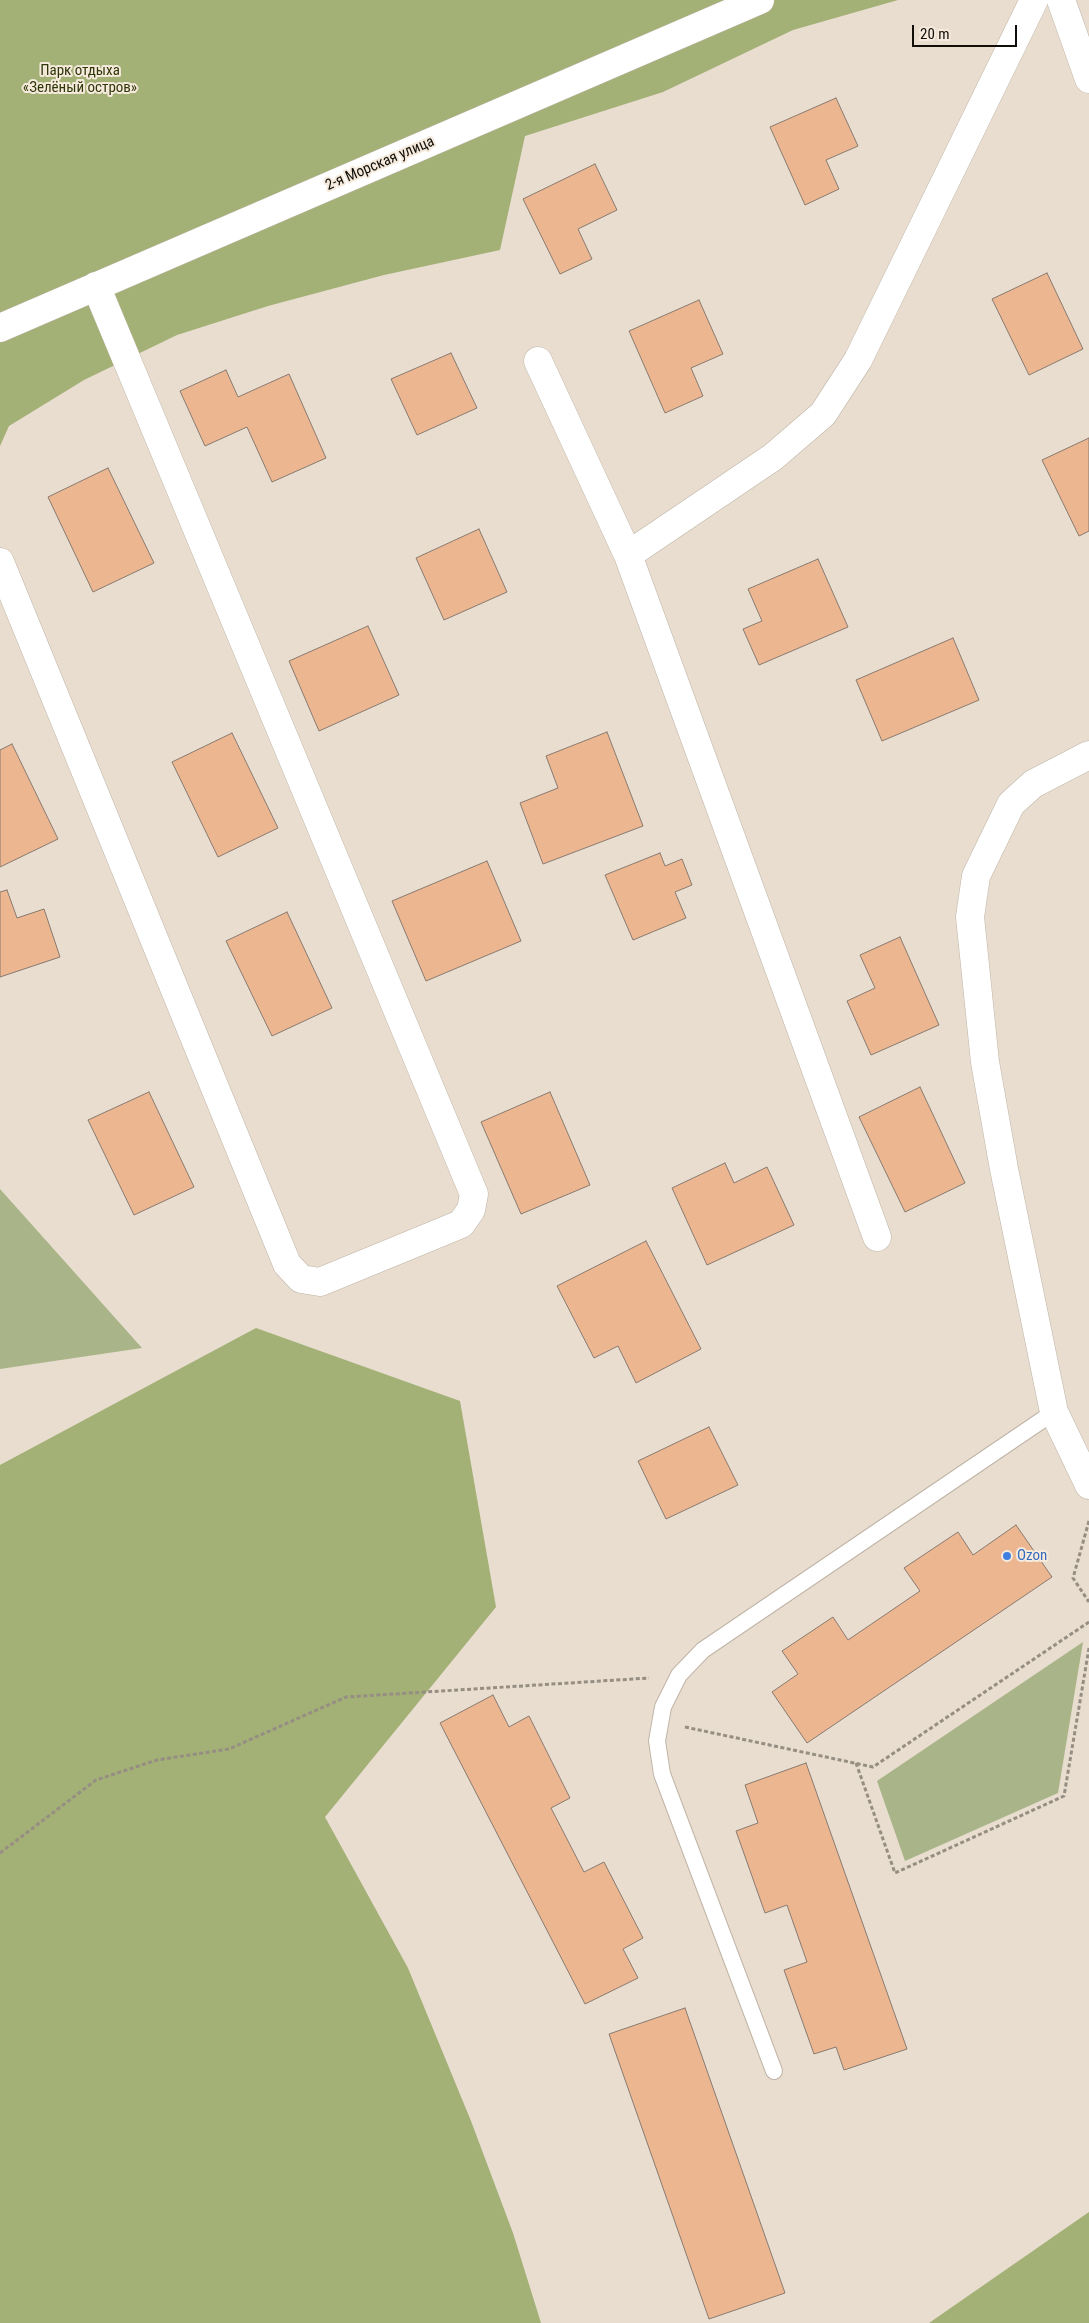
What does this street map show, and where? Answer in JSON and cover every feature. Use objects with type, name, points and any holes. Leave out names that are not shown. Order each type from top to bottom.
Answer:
[{"type":"street","name":"2-я Морская улица","points":[[0,328],[760,0]]},
{"type":"street","points":[[628,555],[773,457],[823,414],[858,360],[1034,0]]},
{"type":"street","points":[[1061,0],[1089,79]]},
{"type":"street","points":[[0,562],[287,1264],[300,1279],[320,1282],[461,1224],[471,1210],[474,1194],[96,286]]},
{"type":"street","points":[[538,361],[628,555],[877,1236]]},
{"type":"street","points":[[1089,755],[1033,784],[1011,804],[976,876],[970,917],[985,1062],[1006,1179],[1054,1412],[1089,1485]]},
{"type":"lane","points":[[774,2072],[662,1774],[657,1742],[663,1707],[679,1675],[703,1650],[1054,1412]]},
{"type":"path","points":[[1089,1521],[1073,1578],[1089,1602]]},
{"type":"path","points":[[660,1722],[872,1767],[1089,1622]]},
{"type":"path","points":[[856,1763],[895,1873],[1064,1796],[1089,1648]]},
{"type":"path","points":[[0,1853],[96,1780],[157,1760],[229,1749],[346,1697],[679,1675]]},
{"type":"green space","name":"Парк отдыха «Зелёный остров»","points":[[0,0],[898,0],[793,30],[663,92],[525,136],[500,250],[384,275],[268,306],[177,335],[84,380],[9,426],[0,446]]},
{"type":"green space","points":[[0,1189],[142,1348],[0,1369]]},
{"type":"green space","points":[[256,1328],[460,1401],[496,1607],[325,1817],[408,1968],[471,2121],[513,2233],[541,2323],[0,2323],[0,1465]]},
{"type":"green space","points":[[1083,1642],[1058,1793],[905,1861],[877,1781]]},
{"type":"green space","points":[[1089,2212],[1089,2323],[929,2323]]},
{"type":"building","points":[[836,98],[858,146],[826,160],[839,189],[805,205],[770,127]]},
{"type":"building","points":[[595,164],[617,210],[578,229],[592,259],[560,274],[523,199]]},
{"type":"building","points":[[1047,273],[1083,349],[1029,375],[992,299]]},
{"type":"building","points":[[699,300],[723,354],[691,368],[703,396],[665,413],[629,331]]},
{"type":"building","points":[[451,353],[477,408],[417,435],[391,379]]},
{"type":"building","points":[[226,370],[238,397],[289,374],[326,458],[272,482],[247,427],[205,446],[180,391]]},
{"type":"building","points":[[1089,438],[1089,531],[1079,536],[1042,460]]},
{"type":"building","points":[[108,468],[154,563],[93,592],[48,497]]},
{"type":"building","points":[[479,529],[507,592],[444,620],[416,558]]},
{"type":"building","points":[[818,559],[848,627],[759,665],[743,629],[762,621],[748,589]]},
{"type":"building","points":[[368,626],[399,695],[319,731],[289,661]]},
{"type":"building","points":[[953,638],[979,700],[882,741],[856,680]]},
{"type":"building","points":[[607,732],[643,826],[543,864],[520,803],[558,788],[546,756]]},
{"type":"building","points":[[232,733],[278,828],[218,857],[172,762]]},
{"type":"building","points":[[12,744],[58,839],[0,867],[0,750]]},
{"type":"building","points":[[660,853],[665,866],[682,859],[692,885],[675,892],[686,918],[633,940],[605,875]]},
{"type":"building","points":[[487,861],[521,941],[426,981],[392,901]]},
{"type":"building","points":[[7,890],[17,918],[44,909],[60,957],[0,977],[0,892]]},
{"type":"building","points":[[287,912],[332,1008],[272,1036],[226,941]]},
{"type":"building","points":[[900,937],[939,1025],[871,1055],[847,1001],[875,988],[860,955]]},
{"type":"building","points":[[920,1087],[965,1183],[905,1212],[859,1117]]},
{"type":"building","points":[[149,1092],[194,1187],[134,1215],[88,1120]]},
{"type":"building","points":[[550,1092],[590,1185],[521,1214],[481,1122]]},
{"type":"building","points":[[725,1163],[734,1183],[767,1167],[794,1225],[707,1265],[672,1188]]},
{"type":"building","points":[[646,1241],[701,1349],[636,1383],[618,1346],[594,1358],[557,1286]]},
{"type":"building","points":[[709,1427],[738,1485],[666,1519],[638,1461]]},
{"type":"building","points":[[1016,1525],[1052,1577],[807,1743],[772,1692],[798,1674],[782,1651],[833,1617],[848,1640],[920,1591],[904,1568],[958,1532],[973,1555]]},
{"type":"building","points":[[493,1695],[509,1727],[529,1716],[570,1798],[551,1808],[584,1872],[604,1862],[643,1938],[623,1949],[638,1978],[585,2004],[440,1723]]},
{"type":"building","points":[[806,1763],[907,2049],[844,2070],[836,2047],[814,2054],[784,1970],[807,1962],[787,1905],[765,1913],[736,1831],[758,1823],[745,1785]]},
{"type":"building","points":[[685,2008],[785,2293],[709,2319],[609,2034]]},
{"type":"place","name":"Ozon","points":[[1007,1556]]}]
